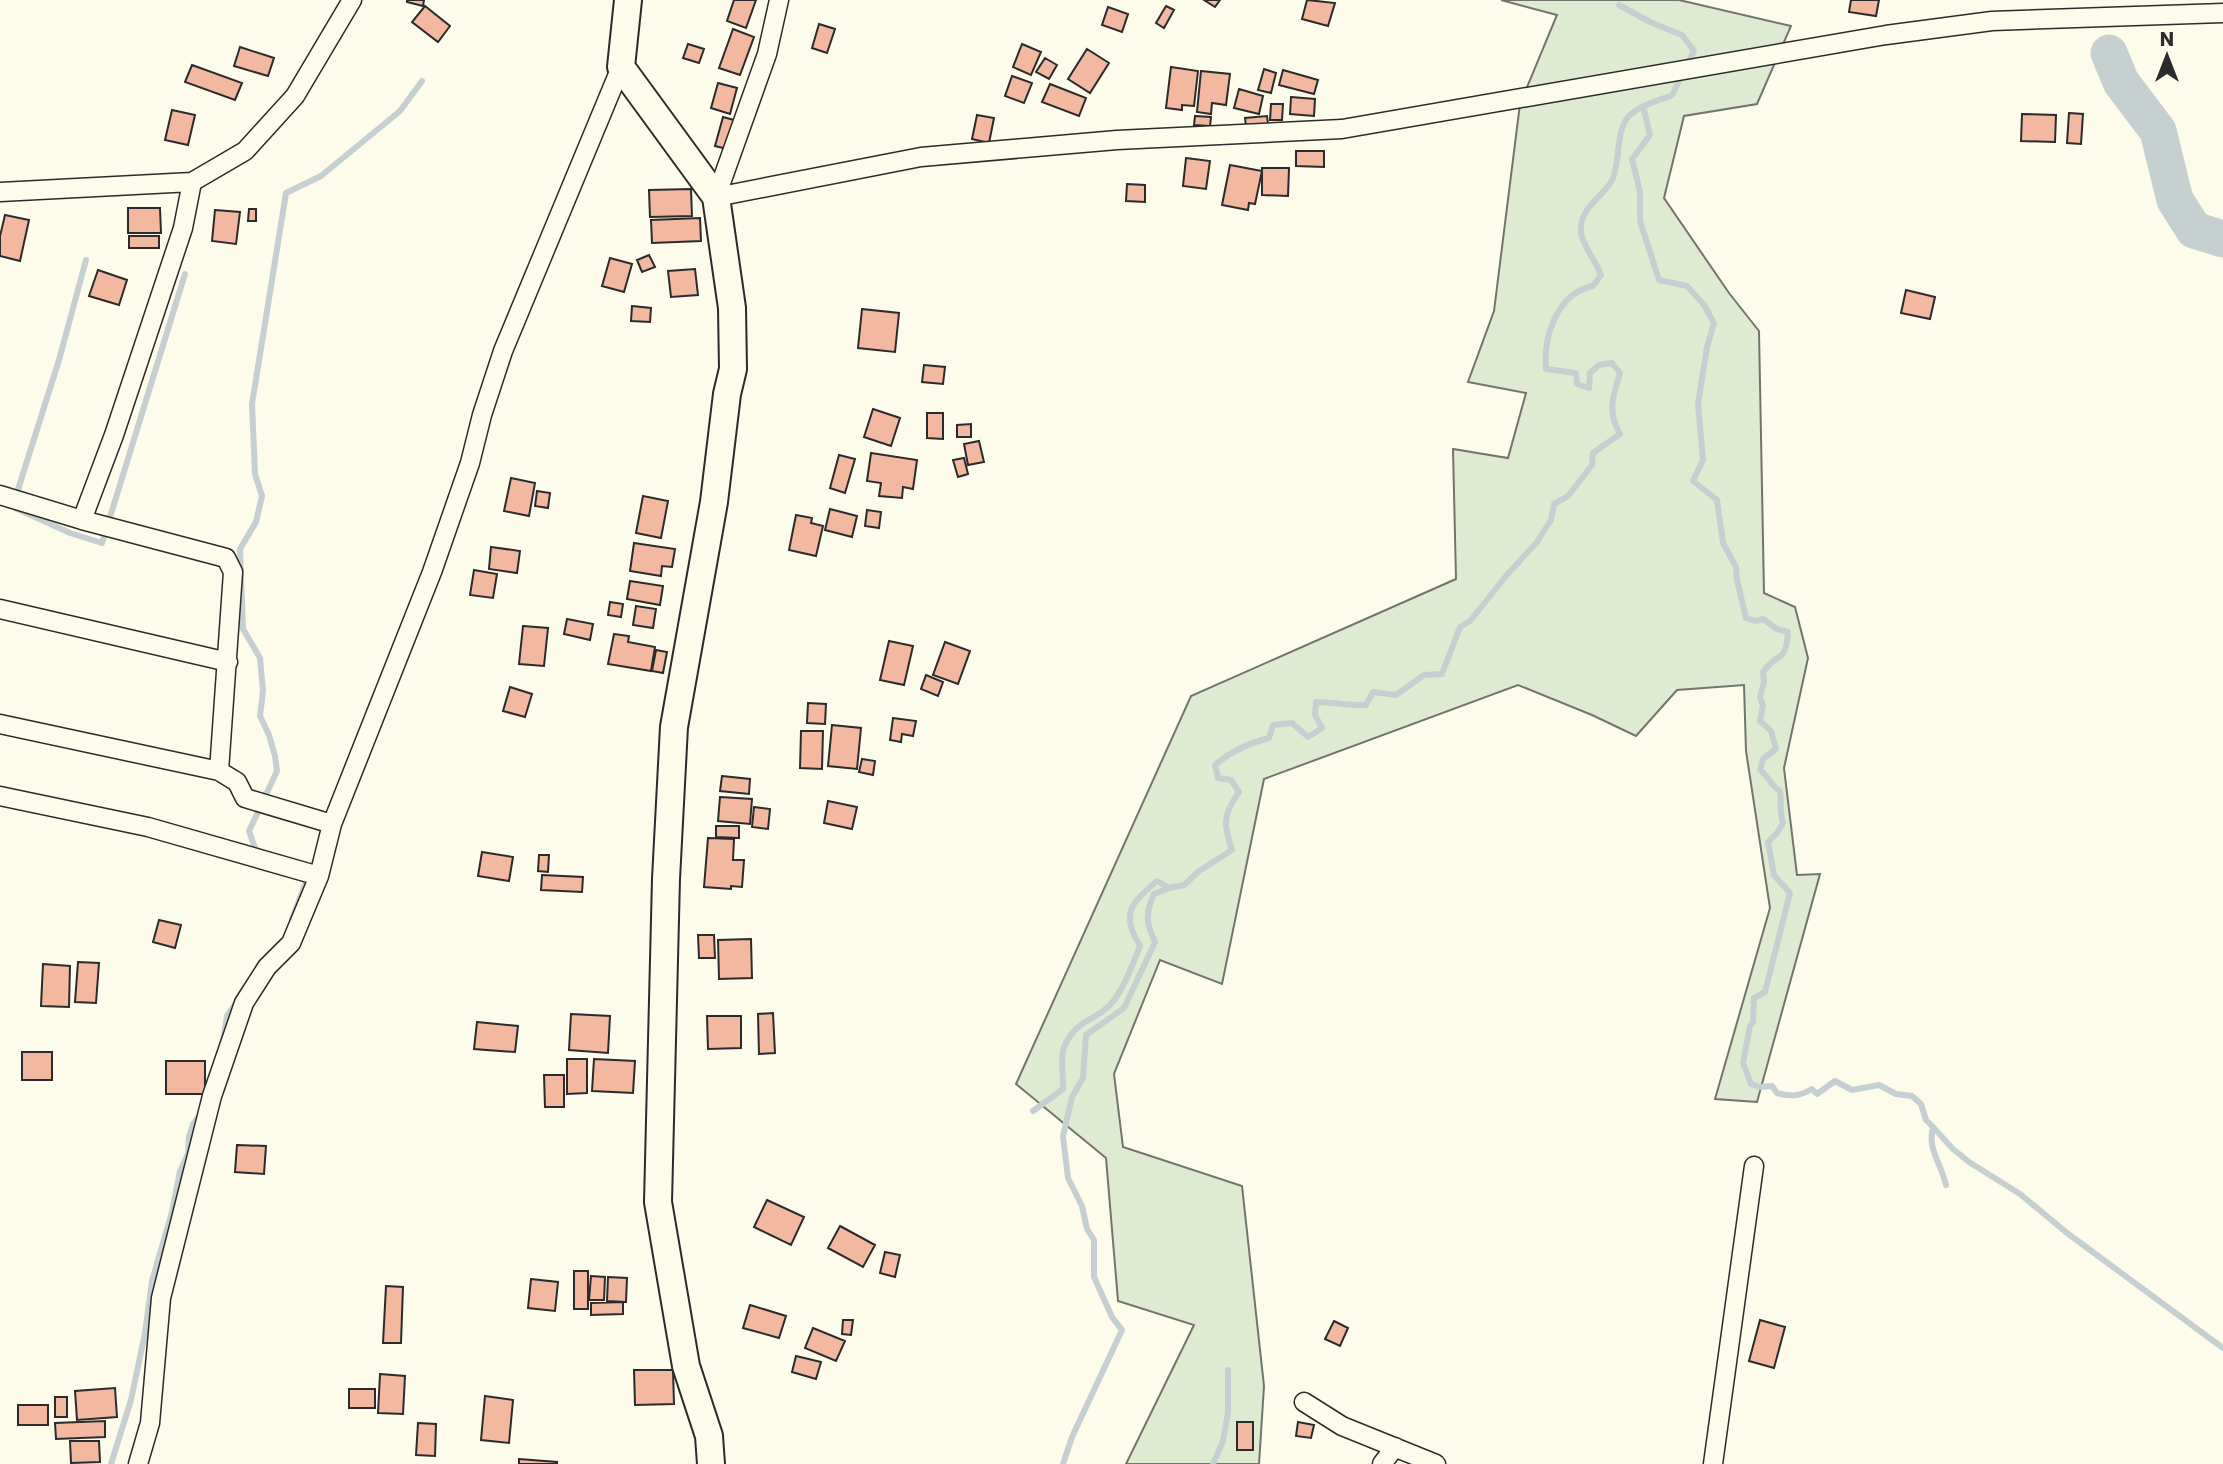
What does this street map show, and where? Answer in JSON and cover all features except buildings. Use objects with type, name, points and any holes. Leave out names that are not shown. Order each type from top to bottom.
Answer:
[{"type":"street","points":[[0,192],[192,182],[245,150],[295,96],[352,0]]},
{"type":"street","points":[[138,1464],[150,1423],[161,1298],[212,1096],[244,1003],[267,967],[291,943],[319,876],[332,824],[432,572],[470,463],[503,351],[621,67],[628,0]]},
{"type":"street","points":[[711,1464],[709,1436],[686,1366],[658,1202],[666,879],[674,727],[714,502],[727,394],[733,369],[732,308],[716,197],[766,54],[779,0]]},
{"type":"street","points":[[716,197],[921,156],[1117,140],[1342,129],[1886,35],[1992,21],[2223,13]]},
{"type":"street","points":[[621,67],[716,197]]},
{"type":"street","points":[[82,520],[114,435],[183,228],[192,182]]},
{"type":"street","points":[[0,495],[226,558],[233,572],[219,771]]},
{"type":"street","points":[[0,610],[228,662]]},
{"type":"street","points":[[0,724],[219,771],[237,782],[245,798],[332,824]]},
{"type":"street","points":[[0,796],[148,827],[319,876]]},
{"type":"street","points":[[1713,1464],[1754,1166]]},
{"type":"street","points":[[1304,1402],[1342,1426],[1436,1464]]},
{"type":"street","points":[[1382,1464],[1395,1447]]},
{"type":"green space","points":[[1501,0],[1679,0],[1791,26],[1757,104],[1684,116],[1664,198],[1729,293],[1759,331],[1764,593],[1795,607],[1808,658],[1784,768],[1797,875],[1820,874],[1757,1102],[1715,1099],[1770,908],[1746,751],[1744,685],[1677,690],[1636,736],[1518,685],[1264,779],[1222,984],[1160,960],[1114,1074],[1123,1147],[1242,1186],[1264,1386],[1259,1464],[1126,1464],[1194,1325],[1118,1301],[1106,1158],[1016,1084],[1191,696],[1456,579],[1453,449],[1508,458],[1526,393],[1468,382],[1494,311],[1520,104],[1557,15]]},
{"type":"waterway","points":[[1033,1111],[1063,1089],[1063,1051],[1069,1038],[1081,1025],[1105,1010],[1124,983],[1140,946],[1130,917],[1135,903],[1157,881],[1169,888],[1184,885],[1199,871],[1232,850],[1226,820],[1239,792],[1231,780],[1218,778],[1215,765],[1240,748],[1269,738],[1273,725],[1292,723],[1308,737],[1322,728],[1315,715],[1316,702],[1366,705],[1373,692],[1396,695],[1424,675],[1442,674],[1460,627],[1470,621],[1537,542],[1551,520],[1554,504],[1568,496],[1592,465],[1593,453],[1620,434],[1612,411],[1613,396],[1620,373],[1612,363],[1599,365],[1590,373],[1589,388],[1577,384],[1576,373],[1546,369],[1547,344],[1555,318],[1562,307],[1570,297],[1593,286],[1601,275],[1584,243],[1581,223],[1588,209],[1613,178],[1625,122],[1638,109],[1672,95],[1694,51],[1682,35],[1619,5]]},
{"type":"waterway","points":[[2109,53],[2121,82],[2158,131],[2175,200],[2194,230],[2223,239]]},
{"type":"waterway","points":[[260,852],[255,848],[249,831],[277,771],[269,735],[260,716],[263,691],[260,658],[243,629],[240,549],[256,522],[262,496],[255,474],[252,404],[286,193],[321,176],[400,111],[422,81]]},
{"type":"waterway","points":[[1643,106],[1650,135],[1632,159],[1640,191],[1640,221],[1659,280],[1687,286],[1704,305],[1714,323],[1707,347],[1698,404],[1703,460],[1693,481],[1717,500],[1723,543],[1736,567],[1746,618],[1756,621],[1763,619],[1777,629],[1788,632],[1786,649],[1763,672],[1760,721],[1771,731],[1776,749],[1763,759],[1760,770],[1780,791],[1783,823],[1768,842],[1774,875],[1790,893],[1765,992],[1754,998],[1753,1022],[1743,1063],[1751,1084],[1760,1087],[1772,1086],[1777,1093],[1782,1094],[1795,1095],[1812,1089],[1817,1094],[1835,1081],[1852,1090],[1879,1085],[1896,1094],[1912,1096],[1921,1104],[1926,1120],[1933,1127],[1933,1149],[1946,1185]]},
{"type":"waterway","points":[[15,499],[59,360],[86,260]]},
{"type":"waterway","points":[[15,508],[70,533],[102,543],[185,274]]},
{"type":"waterway","points":[[292,919],[309,874]]},
{"type":"waterway","points":[[1063,1464],[1072,1437],[1122,1330],[1112,1317],[1094,1277],[1094,1240],[1087,1229],[1082,1206],[1068,1178],[1063,1136],[1072,1097],[1083,1078],[1086,1035],[1124,1008],[1155,942],[1148,918],[1151,901],[1154,894],[1169,888]]},
{"type":"waterway","points":[[223,1041],[227,1016],[238,1000]]},
{"type":"waterway","points":[[111,1464],[131,1400],[145,1333],[152,1281],[172,1212],[180,1171],[188,1154],[193,1124],[202,1112]]},
{"type":"waterway","points":[[1933,1127],[1969,1162],[2020,1194],[2067,1233],[2223,1348]]},
{"type":"waterway","points":[[1213,1464],[1223,1441],[1228,1412],[1228,1370]]}]
